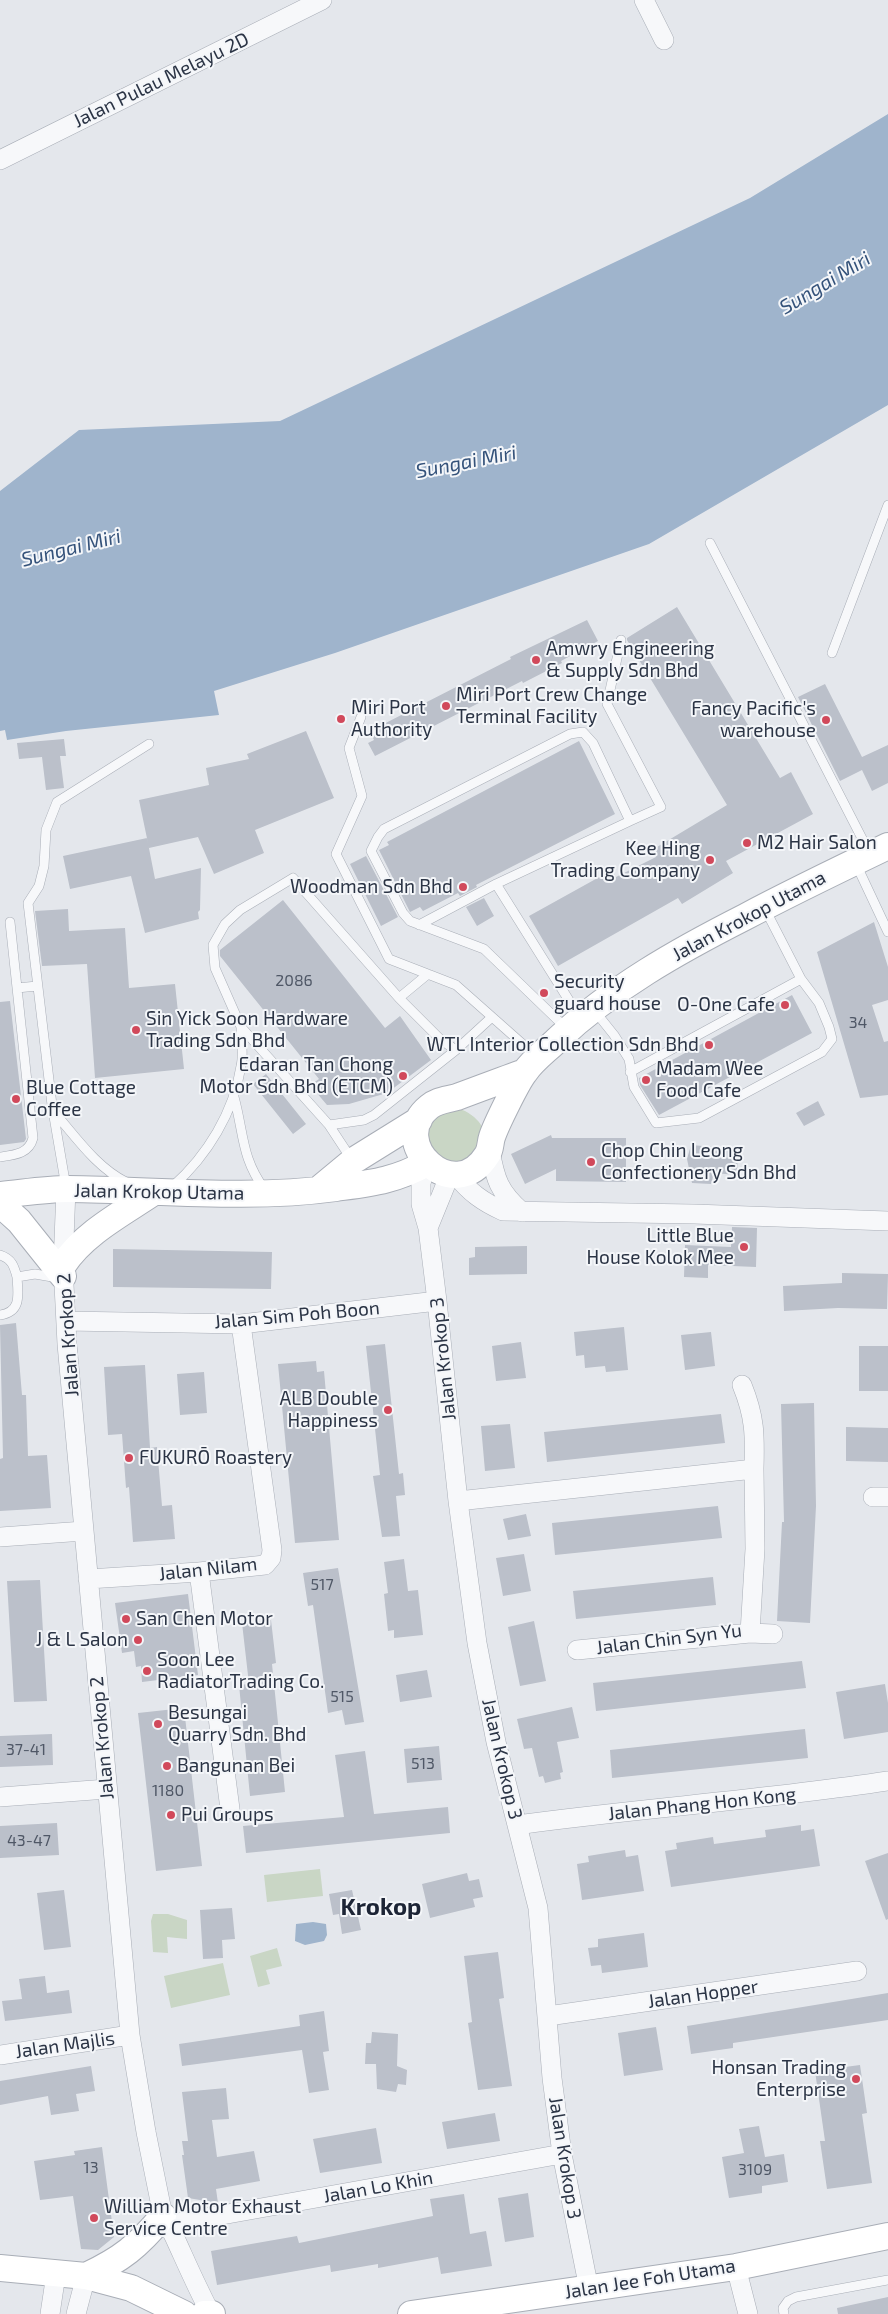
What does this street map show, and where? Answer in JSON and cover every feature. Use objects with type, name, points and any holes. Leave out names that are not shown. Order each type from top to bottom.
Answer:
[{"type":"street","name":"Jalan Pulau Melayu 2D","points":[[0,160],[322,0]]},
{"type":"street","points":[[644,0],[664,40]]},
{"type":"street","name":"Jalan Krokop Utama","points":[[532,1065],[581,1019],[648,970],[764,907],[871,854]]},
{"type":"street","points":[[532,1065],[454,1098],[440,1100],[433,1104],[427,1108],[419,1120],[415,1135],[418,1150],[485,1202],[503,1211],[694,1214],[888,1221]]},
{"type":"street","points":[[444,1171],[470,1171],[482,1163],[532,1065]]},
{"type":"street","points":[[454,1098],[469,1100],[481,1109],[489,1121],[495,1179],[506,1198],[522,1212]]},
{"type":"street","points":[[318,1190],[353,1161],[419,1120]]},
{"type":"street","name":"Jalan Krokop Utama","points":[[0,1195],[66,1189],[269,1194],[318,1190],[390,1180],[404,1175],[444,1171]]},
{"type":"street","name":"Jalan Krokop 3","points":[[428,1228],[444,1171]]},
{"type":"street","name":"Jalan Krokop 3","points":[[444,1171],[421,1183],[421,1204],[428,1228],[458,1501],[477,1643],[496,1742],[538,1908],[552,2078],[562,2154],[589,2289]]},
{"type":"street","name":"Jalan Krokop 2","points":[[66,1189],[63,1273],[66,1321],[130,2035],[146,2132],[164,2220]]},
{"type":"street","points":[[0,1204],[19,1221],[63,1273],[70,1255],[104,1225],[155,1192]]},
{"type":"street","name":"Jalan Sim Poh Boon","points":[[66,1321],[241,1324],[437,1301]]},
{"type":"street","name":"Jalan Nilam","points":[[88,1579],[199,1572],[265,1565],[271,1558],[271,1540],[241,1324]]},
{"type":"street","name":"Jalan Chin Syn Yu","points":[[577,1650],[750,1633],[755,1548],[755,1427],[751,1407],[742,1386]]},
{"type":"street","points":[[458,1501],[754,1468]]},
{"type":"street","points":[[0,1537],[84,1531]]},
{"type":"street","points":[[199,1572],[230,1809]]},
{"type":"street","points":[[750,1633],[773,1634]]},
{"type":"street","name":"Jalan Phang Hon Kong","points":[[517,1825],[597,1814],[797,1795],[888,1781]]},
{"type":"street","points":[[0,1797],[107,1790]]},
{"type":"street","name":"Jalan Hopper","points":[[548,2016],[857,1971]]},
{"type":"street","name":"Jalan Majlis","points":[[0,2055],[130,2035]]},
{"type":"street","name":"Jalan Lo Khin","points":[[164,2220],[562,2154]]},
{"type":"street","points":[[86,2276],[116,2262],[142,2242],[164,2220]]},
{"type":"street","points":[[164,2220],[173,2234],[197,2288],[212,2314],[204,2314]]},
{"type":"street","points":[[164,2220],[164,2236],[170,2257],[185,2293],[197,2314]]},
{"type":"street","name":"Jalan Jee Foh Utama","points":[[425,2313],[736,2267],[888,2236]]},
{"type":"street","points":[[736,2267],[748,2314]]},
{"type":"street","points":[[0,2268],[86,2276],[131,2288],[184,2314]]},
{"type":"street","points":[[50,2314],[56,2274]]},
{"type":"street","points":[[76,2314],[86,2276]]},
{"type":"lane","points":[[832,653],[888,505]]},
{"type":"lane","points":[[710,543],[871,854],[888,932]]},
{"type":"lane","points":[[419,925],[496,884],[660,807],[607,704],[621,640]]},
{"type":"lane","points":[[360,716],[349,748],[362,796],[336,854],[389,959],[456,985],[492,1017],[532,1065]]},
{"type":"lane","points":[[630,821],[593,742],[583,732],[570,734],[384,829],[371,851],[403,914],[410,921],[484,949],[581,1019],[614,1036],[629,1059],[634,1087],[656,1123],[698,1118],[822,1052],[832,1039],[819,1003],[802,980],[764,907]]},
{"type":"lane","points":[[66,1189],[53,1111],[28,903],[39,886],[44,866],[46,830],[57,802],[149,744]]},
{"type":"lane","points":[[353,1161],[329,1125],[241,1028],[215,968],[213,945],[225,924],[240,910],[293,878],[399,998],[441,1040],[456,1050]]},
{"type":"lane","points":[[496,884],[581,1019]]},
{"type":"lane","points":[[0,1157],[25,1151],[32,1145],[33,1138],[10,922]]},
{"type":"lane","points":[[399,998],[428,974]]},
{"type":"lane","points":[[630,1072],[802,980]]},
{"type":"lane","points":[[17,988],[37,986]]},
{"type":"lane","points":[[329,1125],[364,1120],[374,1115],[456,1050],[492,1017]]},
{"type":"lane","points":[[53,1111],[113,1176],[155,1192],[190,1171],[220,1129],[234,1097],[242,1065],[241,1028]]},
{"type":"lane","points":[[234,1097],[241,1121],[244,1148],[248,1162],[269,1194]]},
{"type":"lane","points":[[0,1255],[7,1258],[13,1264],[17,1277],[19,1300],[17,1306],[10,1312],[0,1315]]},
{"type":"lane","points":[[17,1277],[63,1273]]},
{"type":"lane","points":[[784,2314],[783,2308],[788,2301],[796,2296],[888,2280]]},
{"type":"green space","points":[[454,1107],[466,1111],[477,1119],[481,1124],[484,1136],[476,1152],[463,1165],[436,1161],[425,1127],[430,1119]]},
{"type":"green space","points":[[320,1869],[323,1896],[267,1902],[264,1875]]},
{"type":"green space","points":[[153,1914],[168,1914],[187,1920],[187,1939],[167,1937],[168,1953],[153,1952],[151,1921]]},
{"type":"green space","points":[[277,1948],[282,1966],[266,1970],[270,1984],[258,1987],[250,1956]]},
{"type":"green space","points":[[223,1963],[230,1995],[171,2008],[164,1976]]},
{"type":"water","name":"Sungai Miri","points":[[888,114],[888,405],[649,544],[335,653],[214,691],[219,715],[66,731],[7,740],[5,730],[0,731],[0,491],[79,430],[280,421],[750,198]]},
{"type":"water","points":[[313,1922],[326,1924],[327,1935],[324,1941],[305,1945],[295,1941],[296,1924]]},
{"type":"building","points":[[677,607],[780,778],[791,772],[813,814],[726,861],[733,873],[682,904],[678,898],[558,966],[529,916],[612,870],[616,877],[656,857],[652,850],[727,805],[627,640],[627,638]]},
{"type":"building","name":"Miri Port Crew Change Terminal Facility","points":[[587,620],[598,641],[561,661],[562,663],[523,683],[522,681],[375,756],[368,743],[374,740],[370,731],[511,659],[510,657]]},
{"type":"building","name":"Fancy Pacific's warehouse","points":[[825,684],[862,757],[888,745],[888,783],[872,791],[862,770],[840,781],[798,697]]},
{"type":"building","points":[[306,731],[334,798],[255,830],[264,853],[214,874],[198,837],[149,848],[139,800],[209,785],[206,768],[249,759],[247,754]]},
{"type":"building","points":[[64,739],[66,756],[60,756],[64,788],[46,790],[42,757],[19,759],[17,743]]},
{"type":"building","points":[[579,741],[615,814],[476,885],[477,887],[460,896],[458,893],[423,911],[420,907],[410,912],[379,850],[389,845],[387,842]]},
{"type":"building","points":[[147,838],[155,879],[201,868],[199,919],[145,933],[131,876],[70,889],[63,856]]},
{"type":"building","points":[[366,856],[398,917],[381,926],[350,864]]},
{"type":"building","points":[[484,898],[494,916],[477,926],[466,907]]},
{"type":"building","points":[[283,900],[385,1028],[400,1016],[431,1060],[387,1093],[349,1104],[327,1105],[310,1085],[319,1079],[220,956],[220,950]]},
{"type":"building","name":"Sin Yick Soon Hardware Trading Sdn Bhd","points":[[68,909],[69,931],[125,928],[129,988],[175,984],[184,1069],[95,1078],[87,964],[42,966],[35,911]]},
{"type":"building","points":[[874,922],[888,967],[888,1000],[872,1005],[884,1042],[888,1041],[888,1095],[860,1098],[817,952]]},
{"type":"building","points":[[792,995],[812,1033],[659,1115],[640,1085],[639,1078]]},
{"type":"building","points":[[10,1001],[26,1139],[24,1142],[0,1145],[0,1002]]},
{"type":"building","points":[[266,1074],[306,1124],[293,1134],[253,1084]]},
{"type":"building","points":[[818,1101],[825,1115],[804,1126],[796,1113]]},
{"type":"building","name":"Chop Chin Leong Confectionery Sdn Bhd","points":[[551,1135],[552,1138],[626,1138],[626,1182],[556,1181],[556,1169],[525,1184],[511,1154]]},
{"type":"building","points":[[691,1145],[738,1149],[737,1175],[714,1173],[711,1184],[692,1183],[687,1159]]},
{"type":"building","points":[[732,1227],[757,1228],[756,1267],[708,1265],[708,1278],[684,1277],[685,1245],[731,1247]]},
{"type":"building","points":[[527,1246],[527,1274],[469,1275],[469,1258],[475,1257],[475,1247]]},
{"type":"building","points":[[113,1249],[272,1252],[271,1289],[113,1287]]},
{"type":"building","points":[[842,1273],[888,1274],[887,1309],[838,1308],[784,1311],[783,1286],[842,1283]]},
{"type":"building","points":[[16,1323],[22,1395],[26,1395],[28,1456],[47,1455],[51,1508],[0,1511],[0,1459],[3,1458],[0,1325]]},
{"type":"building","points":[[624,1327],[628,1370],[606,1372],[605,1366],[585,1368],[584,1355],[576,1356],[574,1332]]},
{"type":"building","points":[[711,1332],[715,1366],[685,1370],[681,1335]]},
{"type":"building","points":[[521,1342],[526,1378],[496,1381],[492,1346]]},
{"type":"building","points":[[385,1344],[399,1474],[403,1473],[405,1495],[396,1496],[400,1536],[382,1537],[373,1476],[380,1475],[366,1346]]},
{"type":"building","points":[[859,1346],[888,1346],[888,1391],[859,1391]]},
{"type":"building","points":[[316,1361],[317,1372],[324,1371],[339,1540],[295,1543],[278,1364]]},
{"type":"building","points":[[145,1365],[150,1448],[157,1447],[162,1506],[172,1505],[175,1539],[133,1542],[129,1487],[126,1488],[122,1434],[108,1435],[104,1367]]},
{"type":"building","points":[[204,1372],[207,1413],[180,1415],[177,1374]]},
{"type":"building","points":[[814,1403],[816,1506],[810,1623],[777,1621],[782,1522],[784,1522],[781,1404]]},
{"type":"building","points":[[721,1414],[725,1443],[547,1462],[544,1432]]},
{"type":"building","points":[[510,1424],[515,1468],[485,1471],[481,1426]]},
{"type":"building","points":[[846,1427],[888,1428],[888,1462],[846,1461]]},
{"type":"building","points":[[718,1506],[722,1538],[555,1555],[552,1523]]},
{"type":"building","points":[[526,1514],[531,1536],[508,1540],[503,1519]]},
{"type":"building","points":[[524,1554],[531,1591],[503,1596],[496,1558]]},
{"type":"building","points":[[404,1559],[408,1591],[418,1590],[423,1635],[394,1638],[394,1630],[388,1631],[384,1594],[388,1593],[384,1562]]},
{"type":"building","points":[[338,1568],[364,1722],[345,1725],[342,1710],[328,1713],[313,1605],[308,1606],[303,1573]]},
{"type":"building","points":[[713,1577],[716,1605],[576,1619],[573,1591]]},
{"type":"building","points":[[40,1580],[47,1701],[14,1702],[7,1581]]},
{"type":"building","points":[[188,1594],[198,1675],[142,1682],[141,1666],[136,1667],[134,1651],[122,1653],[115,1603]]},
{"type":"building","points":[[271,1620],[276,1663],[272,1664],[285,1792],[250,1796],[239,1685],[249,1684],[242,1623]]},
{"type":"building","points":[[534,1621],[546,1681],[520,1686],[508,1627]]},
{"type":"building","points":[[802,1661],[806,1688],[596,1711],[593,1683]]},
{"type":"building","points":[[427,1670],[432,1697],[400,1702],[396,1675]]},
{"type":"building","points":[[885,1684],[888,1703],[888,1732],[844,1739],[836,1692]]},
{"type":"building","points":[[572,1707],[579,1738],[557,1742],[563,1772],[560,1773],[561,1779],[545,1783],[543,1776],[539,1777],[532,1748],[524,1749],[517,1719]]},
{"type":"building","name":"Bangunan Bei","points":[[184,1708],[202,1866],[156,1871],[138,1713]]},
{"type":"building","points":[[805,1729],[808,1758],[612,1778],[610,1750]]},
{"type":"building","points":[[52,1734],[53,1765],[0,1767],[0,1736]]},
{"type":"building","points":[[439,1746],[442,1780],[407,1783],[404,1749]]},
{"type":"building","points":[[365,1751],[374,1814],[448,1807],[450,1833],[246,1853],[243,1826],[344,1817],[335,1755]]},
{"type":"building","points":[[57,1823],[59,1855],[0,1858],[0,1826]]},
{"type":"building","points":[[801,1825],[801,1831],[814,1829],[820,1866],[671,1887],[665,1851],[677,1849],[676,1843],[713,1837],[714,1844],[766,1837],[765,1830]]},
{"type":"building","points":[[625,1850],[626,1857],[638,1855],[644,1891],[582,1900],[577,1864],[589,1862],[588,1856]]},
{"type":"building","points":[[888,1853],[888,1919],[886,1920],[865,1861]]},
{"type":"building","points":[[467,1873],[469,1881],[479,1879],[483,1897],[473,1899],[475,1907],[430,1918],[422,1884]]},
{"type":"building","points":[[64,1890],[71,1947],[44,1950],[37,1893]]},
{"type":"building","points":[[352,1890],[361,1930],[342,1934],[339,1914],[333,1915],[329,1894]]},
{"type":"building","points":[[232,1908],[235,1939],[222,1940],[223,1958],[203,1959],[200,1910]]},
{"type":"building","points":[[644,1933],[648,1967],[602,1973],[601,1965],[591,1966],[588,1948],[598,1947],[598,1939]]},
{"type":"building","points":[[498,1952],[504,1998],[499,1999],[512,2086],[478,2090],[468,2023],[472,2022],[464,1956]]},
{"type":"building","points":[[45,1976],[47,1993],[69,1990],[72,2013],[5,2021],[2,2001],[22,1999],[19,1979]]},
{"type":"building","points":[[888,1993],[888,2020],[733,2043],[733,2048],[691,2054],[687,2026]]},
{"type":"building","points":[[324,2011],[329,2051],[323,2052],[329,2090],[309,2093],[302,2050],[182,2066],[179,2044],[300,2026],[299,2015]]},
{"type":"building","points":[[656,2027],[663,2070],[624,2076],[618,2033]]},
{"type":"building","points":[[372,2032],[398,2034],[397,2066],[407,2070],[406,2085],[398,2084],[396,2092],[377,2089],[376,2064],[365,2064],[366,2043],[371,2043]]},
{"type":"building","points":[[860,2065],[867,2113],[862,2114],[872,2183],[827,2189],[820,2141],[825,2141],[815,2071]]},
{"type":"building","points":[[91,2066],[95,2091],[76,2094],[79,2111],[51,2115],[48,2096],[0,2105],[0,2081]]},
{"type":"building","points":[[226,2088],[229,2119],[212,2120],[217,2157],[254,2151],[260,2181],[216,2189],[218,2203],[188,2198],[182,2155],[184,2155],[182,2141],[188,2141],[182,2092]]},
{"type":"building","points":[[495,2113],[500,2141],[447,2149],[442,2122]]},
{"type":"building","points":[[759,2126],[765,2157],[784,2154],[788,2182],[762,2186],[762,2193],[729,2198],[722,2157],[744,2153],[739,2129]]},
{"type":"building","points":[[376,2128],[382,2163],[320,2173],[313,2139]]},
{"type":"building","points":[[102,2147],[114,2237],[98,2250],[81,2249],[73,2196],[40,2200],[34,2161],[75,2155],[74,2151]]},
{"type":"building","points":[[528,2193],[534,2237],[505,2242],[498,2198]]},
{"type":"building","points":[[464,2194],[470,2234],[486,2231],[492,2266],[441,2274],[438,2257],[378,2268],[378,2264],[331,2272],[330,2265],[217,2285],[211,2251],[297,2236],[299,2243],[433,2216],[430,2199]]},
{"type":"building","points":[[888,2297],[888,2314],[838,2314],[837,2308]]},
{"type":"place","name":"Amwry Engineering & Supply Sdn Bhd","points":[[536,660]]},
{"type":"place","name":"Miri Port Crew Change Terminal Facility","points":[[446,706]]},
{"type":"place","name":"Miri Port Authority","points":[[341,719]]},
{"type":"place","name":"Fancy Pacific's warehouse","points":[[826,720]]},
{"type":"place","name":"M2 Hair Salon","points":[[747,843]]},
{"type":"place","name":"Kee Hing Trading Company","points":[[710,860]]},
{"type":"place","name":"Woodman Sdn Bhd","points":[[463,887]]},
{"type":"place","name":"Security guard house","points":[[544,993]]},
{"type":"place","name":"O-One Cafe","points":[[785,1005]]},
{"type":"place","name":"Sin Yick Soon Hardware Trading Sdn Bhd","points":[[136,1030]]},
{"type":"place","name":"WTL Interior Collection Sdn Bhd","points":[[709,1045]]},
{"type":"place","name":"Edaran Tan Chong Motor Sdn Bhd (ETCM)","points":[[403,1076]]},
{"type":"place","name":"Madam Wee Food Cafe","points":[[646,1080]]},
{"type":"place","name":"Blue Cottage Coffee","points":[[16,1099]]},
{"type":"place","name":"Chop Chin Leong Confectionery Sdn Bhd","points":[[591,1162]]},
{"type":"place","name":"Little Blue House Kolok Mee","points":[[744,1247]]},
{"type":"place","name":"ALB Double Happiness","points":[[388,1410]]},
{"type":"place","name":"FUKURŌ Roastery","points":[[129,1458]]},
{"type":"place","name":"San Chen Motor","points":[[126,1619]]},
{"type":"place","name":"J & L Salon","points":[[138,1640]]},
{"type":"place","name":"Soon Lee RadiatorTrading Co.","points":[[147,1671]]},
{"type":"place","name":"Besungai Quarry Sdn. Bhd","points":[[158,1724]]},
{"type":"place","name":"Bangunan Bei","points":[[167,1766]]},
{"type":"place","name":"Pui Groups","points":[[171,1815]]},
{"type":"place","name":"Honsan Trading Enterprise","points":[[856,2079]]},
{"type":"place","name":"William Motor Exhaust Service Centre","points":[[94,2218]]},
{"type":"district","name":"Krokop","points":[[381,1907]]}]
